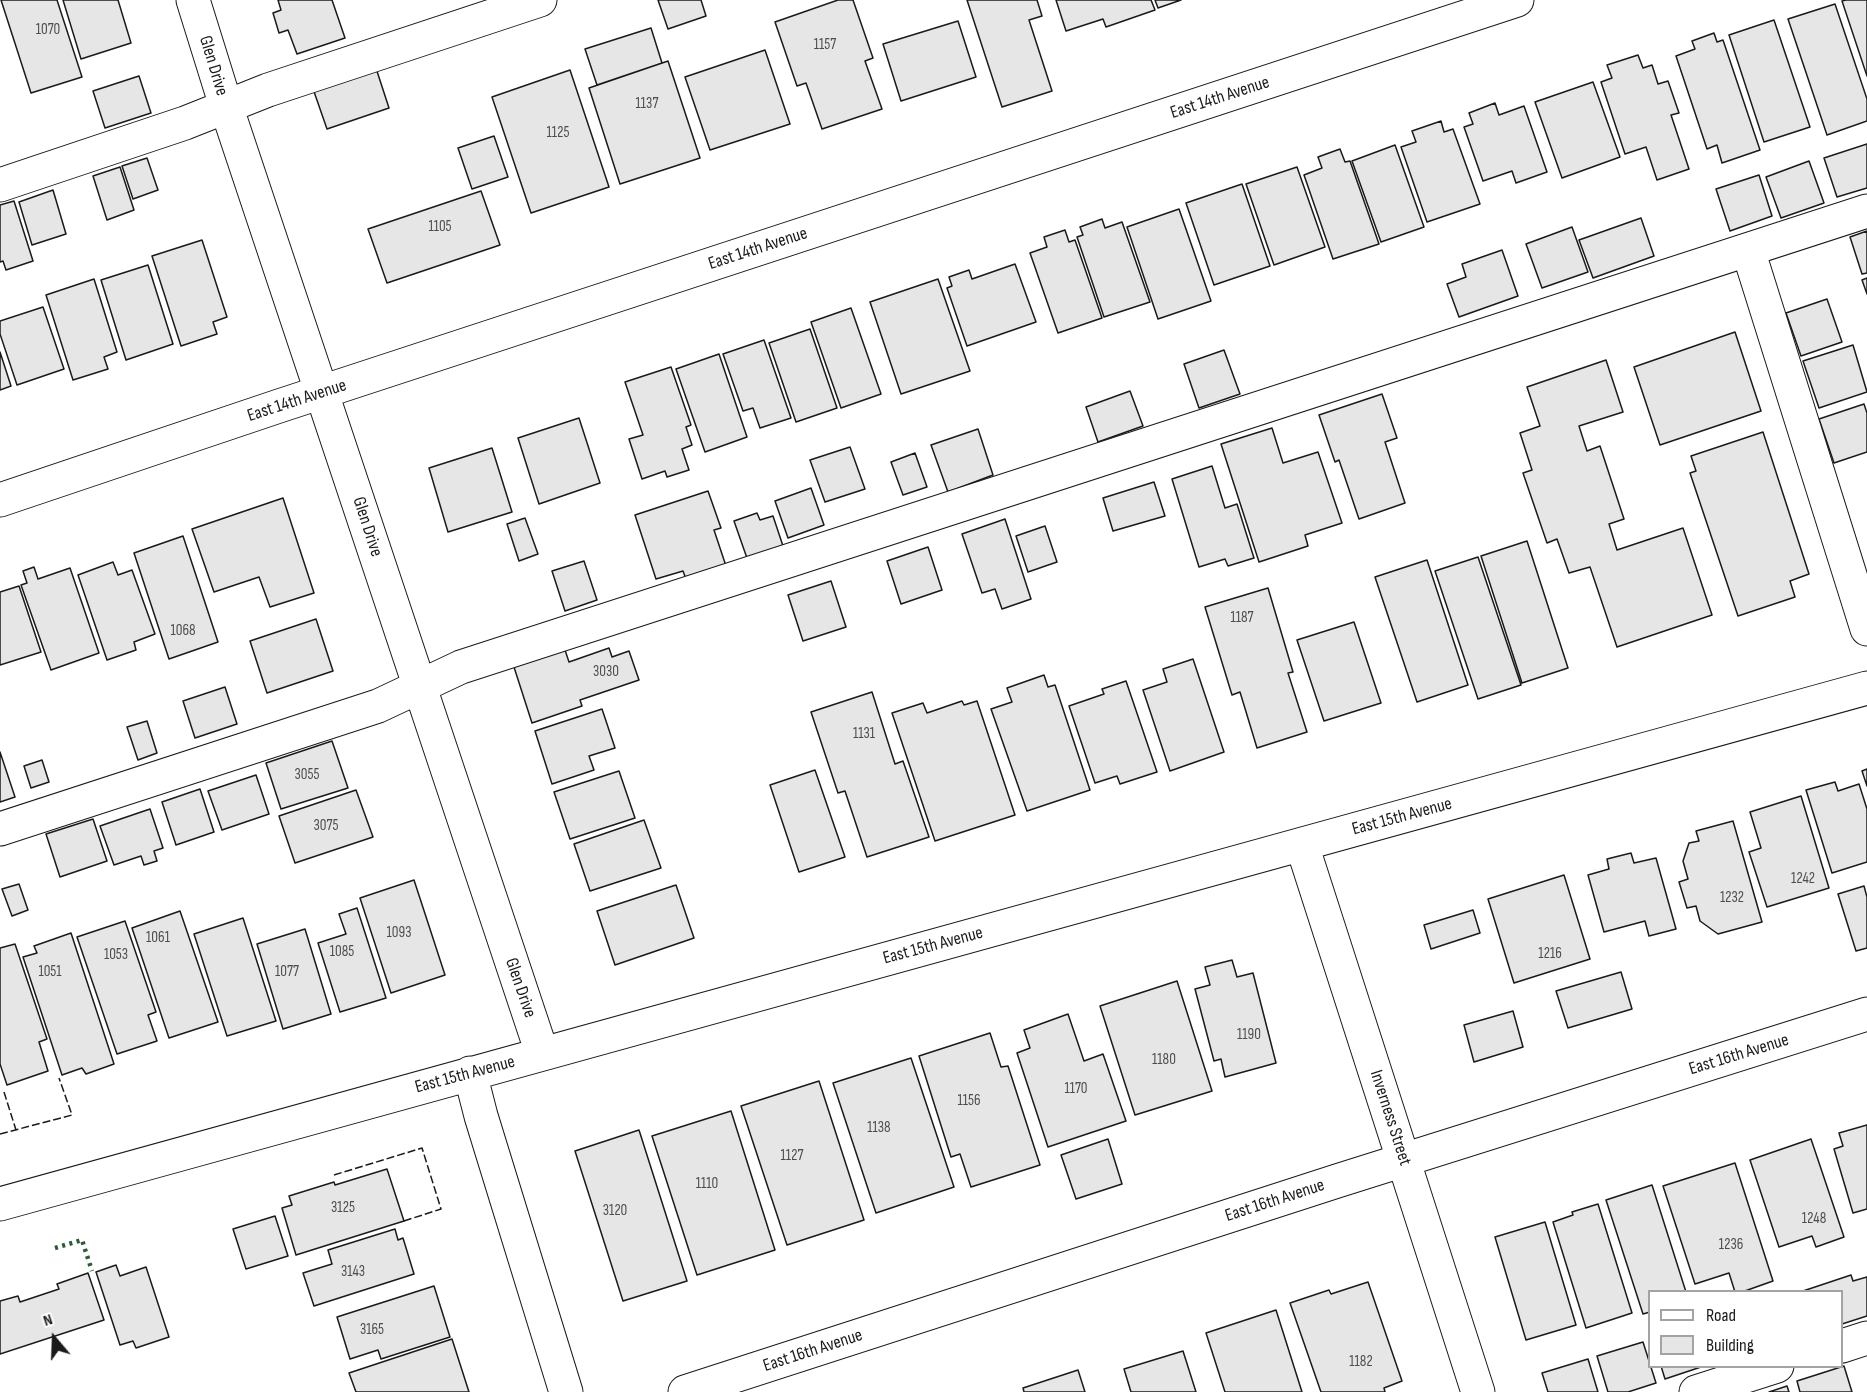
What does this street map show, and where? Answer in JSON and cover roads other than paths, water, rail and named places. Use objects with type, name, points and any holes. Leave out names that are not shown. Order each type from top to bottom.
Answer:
[{"type":"street","name":"Glen Drive","points":[[193,0],[226,106],[542,1053]]},
{"type":"street","points":[[0,185],[185,123],[268,90],[540,0]]},
{"type":"street","name":"East 14th Avenue","points":[[0,500],[1517,0]]},
{"type":"street","points":[[0,829],[378,706],[461,667],[1867,211]]},
{"type":"street","points":[[1748,250],[1867,629]]},
{"type":"street","name":"East 15th Avenue","points":[[0,1204],[1867,688]]},
{"type":"street","name":"Inverness Street","points":[[1302,845],[1478,1392]]},
{"type":"street","name":"East 16th Avenue","points":[[685,1392],[1404,1160],[1867,1014]]},
{"type":"street","points":[[470,1073],[481,1116],[566,1392]]},
{"type":"street","points":[[1843,1346],[1867,1338]]},
{"type":"street","points":[[1696,1392],[1771,1368]]}]
